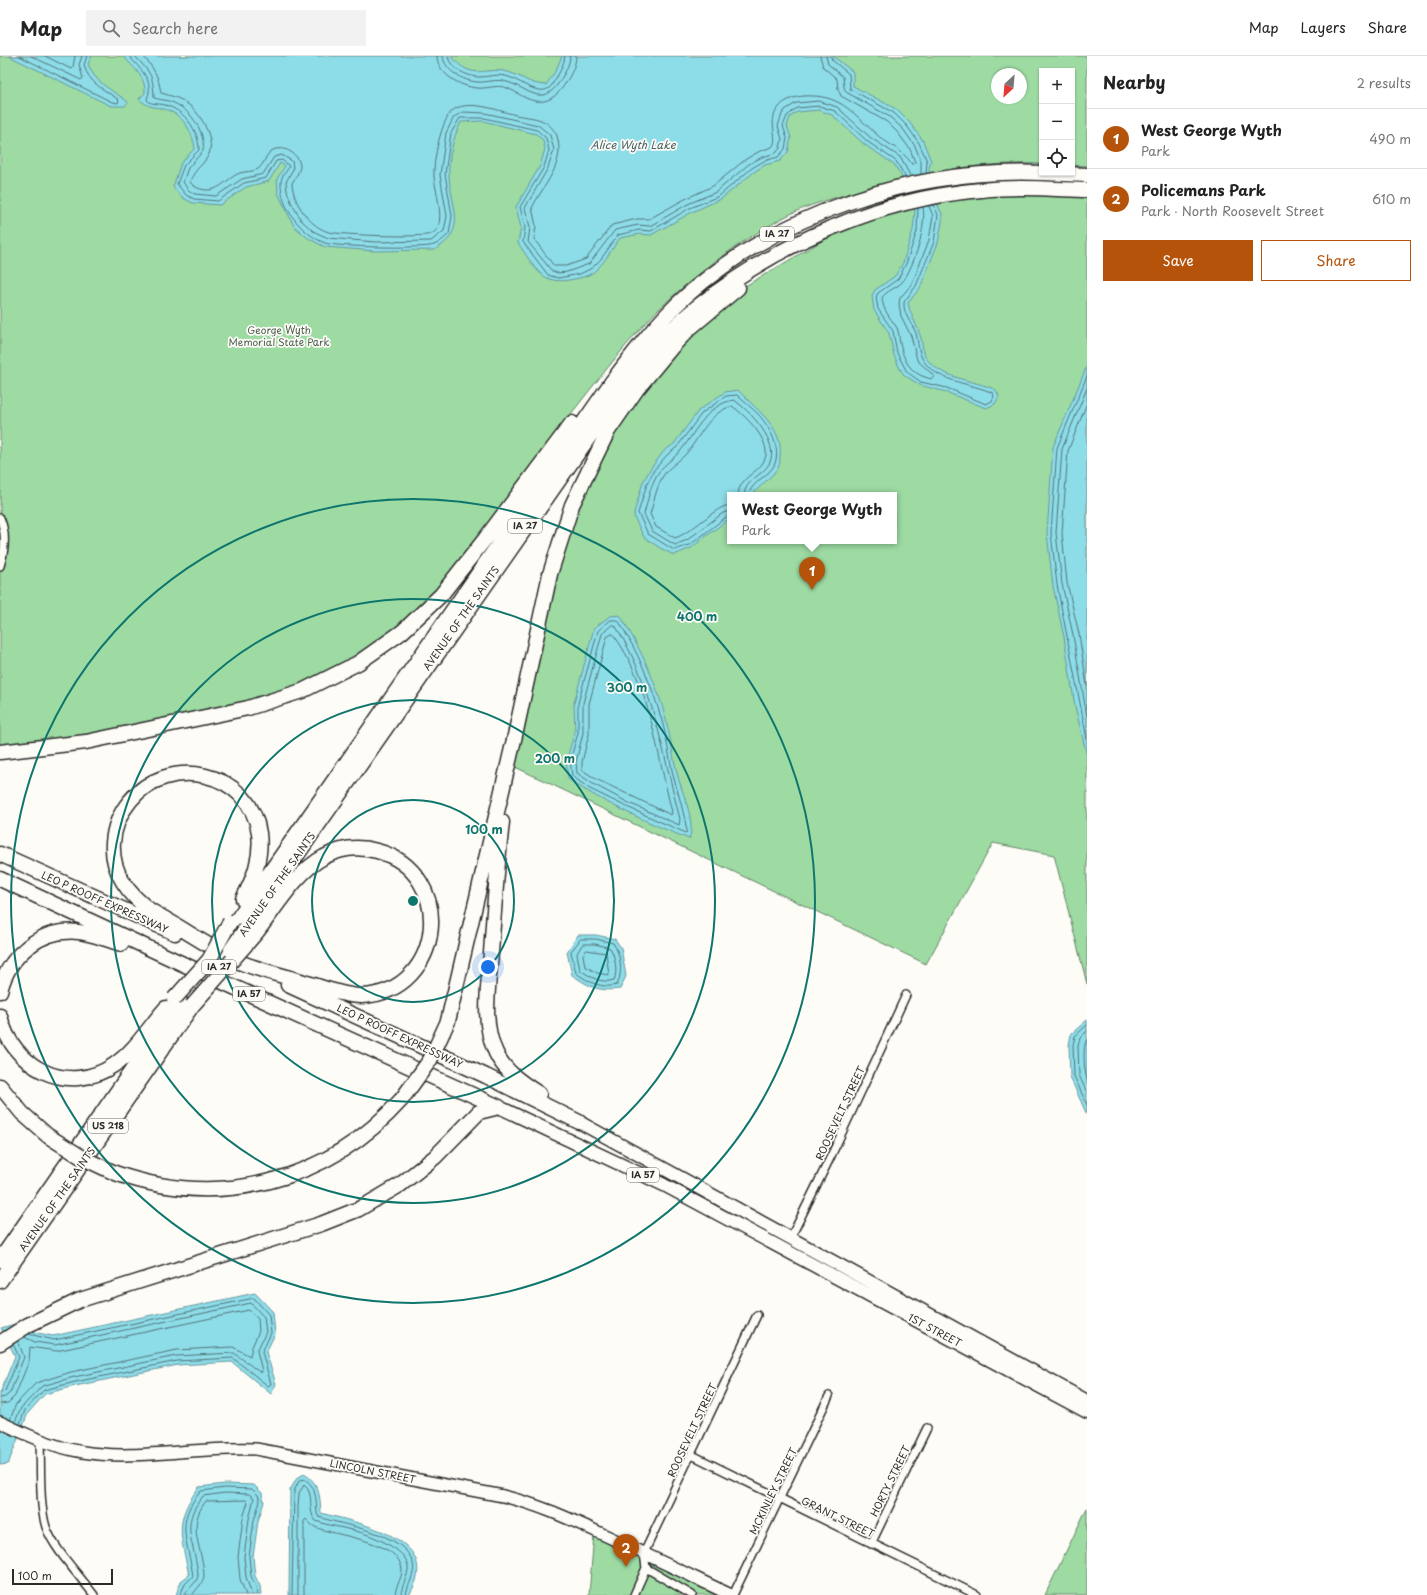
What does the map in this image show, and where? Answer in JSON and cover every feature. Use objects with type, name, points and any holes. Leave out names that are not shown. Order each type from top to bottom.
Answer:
[{"type":"highway","name":"AVENUE OF THE SAINTS","points":[[0,1281],[19,1244],[209,960],[241,927],[611,383],[651,332],[686,296],[724,266],[770,237],[816,214],[878,192],[952,177],[1017,172],[1039,173]]},
{"type":"highway","name":"AVENUE OF THE SAINTS","points":[[1075,174],[1087,175]]},
{"type":"highway","name":"AVENUE OF THE SAINTS","points":[[182,1002],[241,927],[553,486],[637,370],[655,348],[697,307],[738,278],[792,246],[847,222],[883,209],[922,199],[981,190],[1017,187],[1087,190]]},
{"type":"highway","points":[[0,1086],[22,1113],[48,1136],[83,1158],[115,1173],[154,1184],[198,1190],[238,1188],[277,1180],[309,1168],[352,1145],[380,1122],[402,1099],[430,1060],[448,1021],[516,731],[541,612],[557,548],[572,505],[608,431],[649,374],[690,328],[792,246]]},
{"type":"highway","points":[[0,752],[47,748],[86,742],[268,703],[326,680],[358,663],[389,643],[428,609],[452,582],[612,370],[650,326],[686,296]]},
{"type":"highway","points":[[516,731],[499,852],[492,942],[488,1025],[496,1052],[512,1075],[579,1122]]},
{"type":"highway","points":[[186,773],[211,777],[221,781],[236,792],[251,811],[258,831],[259,860],[241,927],[324,857],[350,849],[361,848],[384,853],[404,864],[423,886],[431,913],[432,924],[429,944],[418,965],[404,981],[384,992],[373,995],[349,995],[236,961],[139,902],[124,884],[114,856],[114,836],[120,816],[125,806],[137,792],[146,786],[173,774],[186,773]]},
{"type":"highway","name":"LEO P ROOFF EXPRESSWAY","points":[[0,854],[479,1073],[579,1122]]},
{"type":"highway","name":"IA 57","points":[[0,879],[183,964],[499,1107]]},
{"type":"highway","points":[[0,991],[5,975],[20,953],[34,942],[58,933],[77,932],[88,934],[183,964]]},
{"type":"highway","points":[[0,1016],[8,1039],[17,1053],[30,1064],[53,1075],[79,1077],[104,1070],[121,1060],[182,1002]]},
{"type":"highway","points":[[0,1343],[28,1325],[80,1300],[321,1224],[359,1209],[400,1185],[417,1172],[435,1157],[479,1112],[499,1107]]},
{"type":"highway","name":"AVENUE OF THE SAINTS","points":[[0,1260],[19,1244]]},
{"type":"main road","name":"IA 57","points":[[499,1107],[787,1244]]},
{"type":"main road","name":"LEO P ROOFF EXPRESSWAY","points":[[579,1122],[787,1244]]},
{"type":"main road","name":"1ST STREET","points":[[787,1244],[1087,1401]]},
{"type":"main road","name":"1ST STREET","points":[[787,1244],[1087,1412]]},
{"type":"main road","name":"LINCOLN STREET","points":[[0,1422],[36,1439],[68,1449],[100,1454],[240,1448],[272,1452],[525,1501],[557,1513],[732,1595]]},
{"type":"street","points":[[0,518],[5,538],[4,554],[0,566]]},
{"type":"street","name":"ROOSEVELT STREET","points":[[787,1244],[829,1160],[906,995]]},
{"type":"street","name":"ROOSEVELT STREET","points":[[644,1553],[692,1455],[757,1314]]},
{"type":"street","name":"MCKINLEY STREET","points":[[732,1595],[780,1500],[829,1396]]},
{"type":"street","name":"HORTY STREET","points":[[871,1544],[927,1428]]},
{"type":"street","points":[[36,1439],[46,1527],[53,1541],[94,1595]]},
{"type":"street","name":"GRANT STREET","points":[[692,1455],[780,1500],[977,1595]]},
{"type":"street","points":[[634,1595],[646,1568],[644,1553]]},
{"type":"street","points":[[646,1568],[692,1595]]},
{"type":"green space","name":"George Wyth Memorial State Park","points":[[0,56],[1087,56],[1087,166],[1075,165],[1075,68],[1039,68],[1039,164],[976,166],[933,172],[889,182],[812,205],[790,214],[747,239],[701,272],[649,319],[546,445],[466,555],[448,576],[409,616],[388,633],[352,658],[299,686],[267,696],[140,724],[47,741],[0,745]]},
{"type":"green space","points":[[981,190],[1087,190],[1087,984],[1054,855],[993,843],[926,964],[511,765],[572,505],[654,368],[730,295],[866,215]]},
{"type":"green space","points":[[1087,1508],[1087,1595],[1045,1595]]},
{"type":"green space","points":[[594,1534],[717,1595],[589,1595]]},
{"type":"water","points":[[9,56],[92,56],[88,64],[95,77],[128,102],[125,106],[111,106]]},
{"type":"water","name":"Alice Wyth Lake","points":[[123,56],[451,56],[467,69],[480,72],[494,70],[502,71],[535,83],[546,85],[556,70],[562,56],[833,56],[853,72],[853,86],[896,109],[910,123],[923,141],[931,161],[929,168],[931,191],[942,214],[942,222],[938,243],[920,288],[908,303],[920,335],[925,356],[931,364],[939,370],[958,378],[996,390],[999,396],[995,404],[986,408],[946,392],[920,385],[904,375],[899,367],[894,355],[889,333],[874,310],[872,296],[875,290],[895,276],[903,263],[913,230],[915,211],[901,175],[894,164],[865,145],[832,115],[819,110],[797,112],[790,117],[787,126],[791,138],[788,152],[780,161],[765,165],[721,199],[692,212],[651,235],[640,234],[620,238],[603,263],[596,270],[577,279],[563,281],[554,280],[540,273],[534,267],[518,243],[521,228],[516,207],[540,166],[545,149],[543,140],[536,134],[483,121],[461,122],[453,141],[449,169],[455,226],[445,243],[434,250],[375,251],[325,247],[308,238],[294,226],[278,193],[277,179],[285,166],[280,163],[269,181],[246,187],[220,205],[193,203],[183,198],[173,187],[181,163],[195,148],[192,135],[186,124],[171,111],[153,107],[139,99],[145,93],[145,87],[135,68]]},
{"type":"water","points":[[1087,366],[1087,756],[1075,706],[1064,637],[1053,586],[1047,533],[1053,447]]},
{"type":"water","points":[[738,390],[773,427],[780,446],[779,467],[755,492],[727,492],[727,520],[691,548],[674,555],[660,548],[644,537],[635,519],[634,513],[643,482],[651,468],[664,451],[674,444],[699,410],[725,392]]},
{"type":"water","points":[[620,615],[647,666],[658,693],[668,727],[676,770],[690,817],[691,832],[689,839],[611,804],[568,779],[566,761],[575,732],[574,703],[594,628],[610,616]]},
{"type":"water","points":[[578,935],[596,935],[615,939],[621,948],[626,976],[620,989],[606,990],[594,988],[572,975],[567,952]]},
{"type":"water","points":[[1087,1020],[1087,1115],[1070,1077],[1069,1045],[1071,1034]]},
{"type":"water","points":[[255,1293],[273,1312],[275,1334],[266,1352],[276,1384],[271,1394],[232,1362],[178,1365],[75,1386],[45,1394],[28,1413],[8,1464],[0,1465],[0,1393],[15,1356],[1,1328],[15,1324],[38,1333],[53,1336]]},
{"type":"water","points":[[304,1474],[316,1486],[321,1513],[374,1528],[392,1536],[407,1547],[416,1560],[417,1576],[409,1595],[289,1595],[290,1490],[297,1478]]},
{"type":"water","points":[[225,1484],[254,1485],[262,1493],[264,1502],[258,1521],[253,1557],[255,1576],[260,1586],[261,1595],[176,1595],[181,1581],[189,1575],[181,1530],[185,1510],[199,1487]]},
{"type":"place","name":"West George Wyth","points":[[812,590]]},
{"type":"place","name":"Policemans Park","points":[[626,1567]]}]
